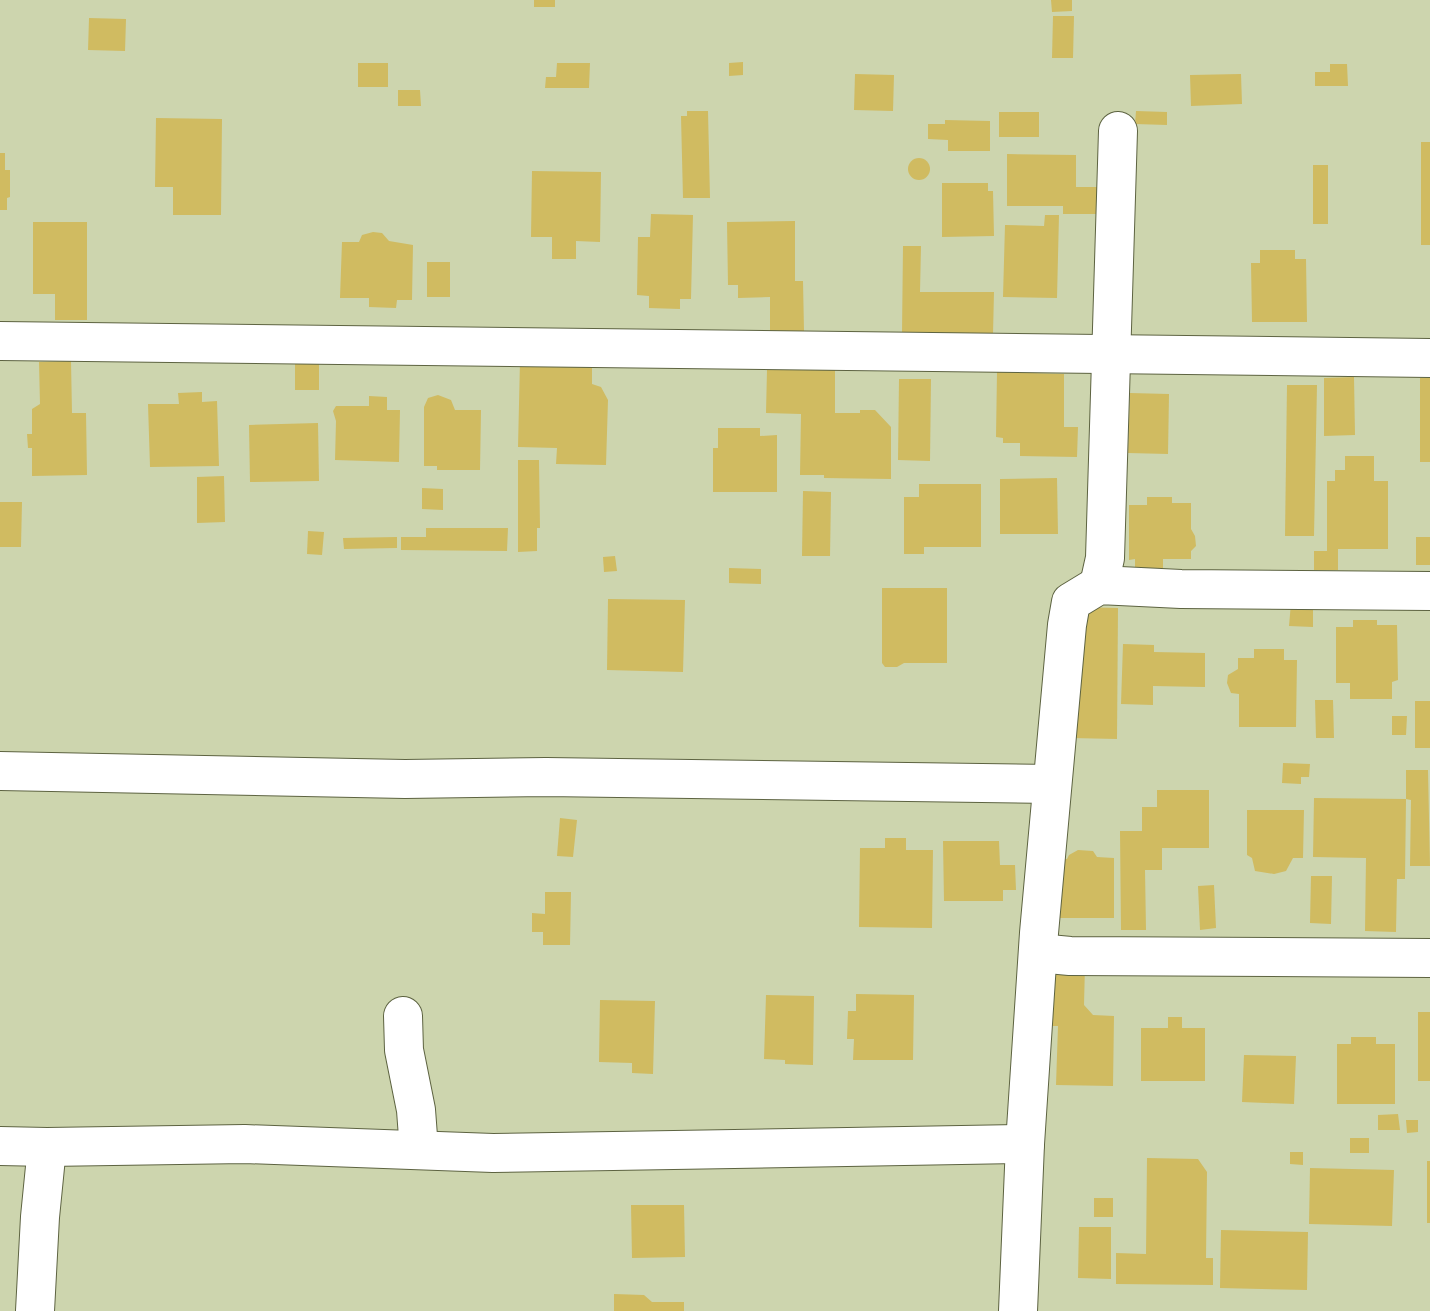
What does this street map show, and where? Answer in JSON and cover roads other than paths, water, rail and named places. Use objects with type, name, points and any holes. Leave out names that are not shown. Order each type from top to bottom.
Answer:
[{"type":"street","points":[[1099,585],[1105,558],[1118,131]]},
{"type":"street","points":[[0,341],[1430,358]]},
{"type":"street","points":[[1018,1311],[1025,1144],[1038,953],[1071,602],[1099,585],[1181,589],[1430,591]]},
{"type":"street","points":[[0,771],[405,779],[546,777],[1052,783]]},
{"type":"street","points":[[1038,953],[1070,956],[1430,958]]},
{"type":"street","points":[[403,1016],[404,1049],[416,1110],[419,1150]]},
{"type":"street","points":[[0,1146],[245,1144],[493,1153],[1025,1144]]},
{"type":"street","points":[[35,1311],[47,1147]]}]
